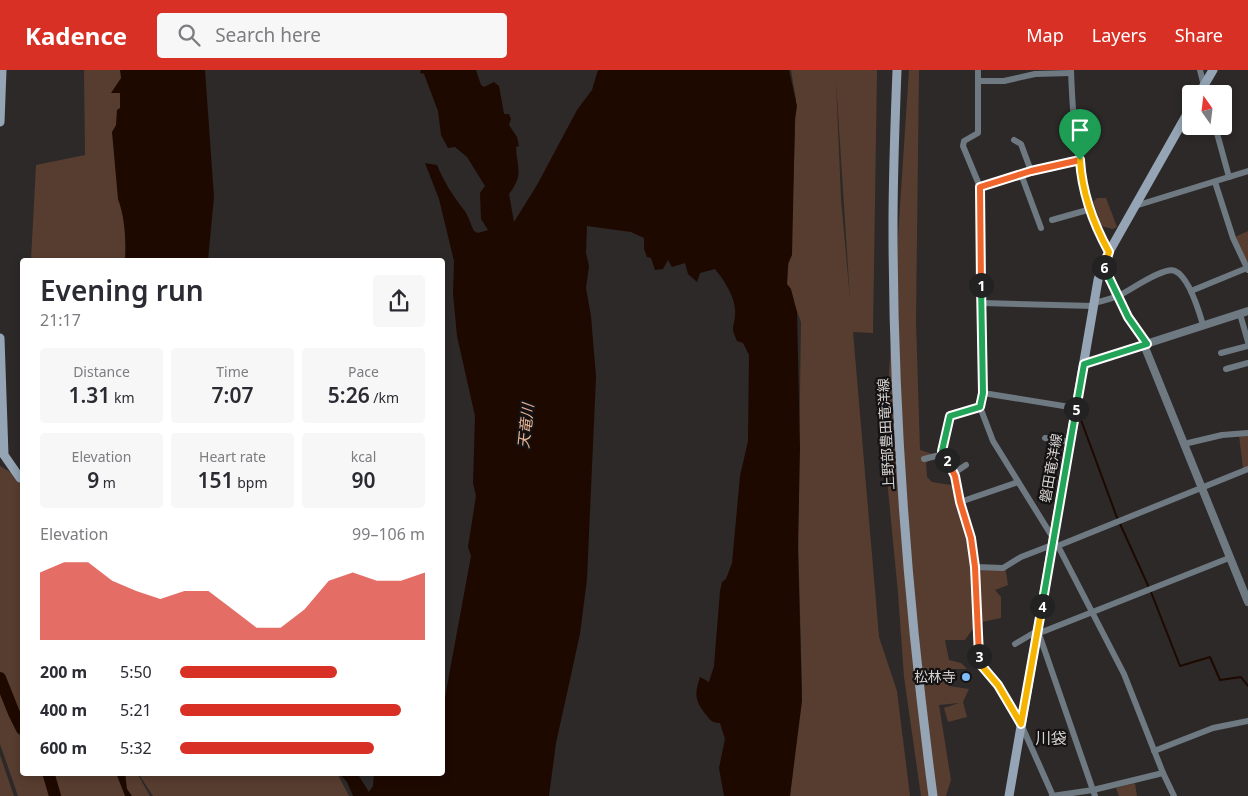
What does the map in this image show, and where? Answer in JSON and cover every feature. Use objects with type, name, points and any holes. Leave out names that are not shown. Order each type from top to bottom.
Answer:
[{"type":"main road","points":[[0,122],[2,70]]},
{"type":"main road","name":"上野部豊田竜洋線","points":[[897,70],[893,224],[898,412],[917,661],[933,796]]},
{"type":"main road","points":[[1206,85],[1213,70]]},
{"type":"main road","name":"磐田竜洋線","points":[[1009,796],[1094,304],[1103,265],[1182,123]]},
{"type":"main road","points":[[0,338],[2,454],[20,478]]},
{"type":"street","points":[[978,70],[978,133],[964,141],[963,146],[980,187],[983,393],[980,407],[993,441],[1054,544],[1124,674],[1174,796]]},
{"type":"street","points":[[1200,70],[1202,85]]},
{"type":"street","points":[[978,80],[1004,81],[1035,74],[1071,72],[1081,178],[1100,235],[1109,252]]},
{"type":"street","points":[[1217,135],[1229,177]]},
{"type":"street","points":[[1014,140],[1021,144],[1031,171]]},
{"type":"street","points":[[980,187],[1031,171],[1080,160]]},
{"type":"street","points":[[1135,206],[1248,172]]},
{"type":"street","points":[[1021,174],[1041,228]]},
{"type":"street","points":[[1191,291],[1247,269],[1233,238],[1215,182]]},
{"type":"street","points":[[1052,220],[1091,209]]},
{"type":"street","points":[[1103,265],[1116,296],[1146,344],[1229,558],[1247,598]]},
{"type":"street","points":[[982,303],[1094,304],[1116,296],[1161,273],[1172,270],[1177,272],[1191,291],[1203,325]]},
{"type":"street","points":[[1084,364],[1248,311]]},
{"type":"street","points":[[1240,314],[1248,342]]},
{"type":"street","points":[[1221,353],[1248,346]]},
{"type":"street","points":[[1226,369],[1248,363]]},
{"type":"street","points":[[983,393],[1076,408]]},
{"type":"street","points":[[980,407],[950,416],[942,451],[954,473],[960,502],[971,538],[975,567],[976,641],[981,665],[998,685],[1021,724],[1053,796],[1094,793],[1163,773]]},
{"type":"street","points":[[1184,444],[1222,435],[1248,433]]},
{"type":"street","points":[[1045,438],[1070,442]]},
{"type":"street","points":[[924,459],[944,454]]},
{"type":"street","points":[[954,473],[966,464]]},
{"type":"street","points":[[975,567],[1003,568],[1027,554],[1202,490],[1248,469]]},
{"type":"street","points":[[960,502],[1018,482]]},
{"type":"street","points":[[1015,644],[1038,633],[1229,558]]},
{"type":"street","points":[[1038,633],[1094,793]]},
{"type":"street","points":[[1154,751],[1213,728],[1248,721]]},
{"type":"shaded area","points":[[84,70],[127,70],[127,258],[31,258],[36,165],[85,155]]},
{"type":"shaded area","points":[[791,70],[877,70],[873,333],[853,332],[879,637],[897,691],[910,796],[790,796],[802,689],[798,534],[801,322],[787,284],[792,220],[796,100]],"holes":[[[836,81],[850,299],[841,199]]]},
{"type":"shaded area","points":[[909,70],[919,70],[916,321],[920,450],[936,455],[926,463],[927,477],[932,482],[957,486],[972,543],[977,582],[978,567],[1005,566],[1008,585],[995,590],[1001,597],[1001,618],[977,623],[965,640],[945,640],[949,660],[961,663],[967,669],[947,669],[949,686],[969,689],[963,702],[967,717],[948,722],[944,708],[959,703],[939,705],[951,780],[946,796],[921,796],[904,677],[884,448]]},
{"type":"shaded area","points":[[1097,198],[1106,198],[1117,227],[1113,229],[1101,226],[1093,202]]},
{"type":"shaded area","points":[[1248,231],[1248,270],[1235,237]]},
{"type":"shaded area","points":[[1239,435],[1248,435],[1248,467],[1243,469]]},
{"type":"shaded area","points":[[0,466],[20,478],[20,776],[139,776],[150,796],[18,796],[0,744]]},
{"type":"shaded area","points":[[0,755],[14,796],[0,796]]},
{"type":"shaded area","points":[[140,776],[339,776],[349,796],[153,796]]},
{"type":"shaded area","points":[[1135,783],[1137,796],[1119,796],[1116,788]]},
{"type":"water","points":[[120,70],[205,70],[214,197],[208,258],[125,258],[124,229],[118,199],[112,132],[116,125],[117,110],[120,108],[120,93],[111,93],[121,78]]},
{"type":"water","name":"天竜川","points":[[421,70],[476,70],[481,85],[484,87],[494,82],[499,86],[504,114],[509,114],[511,119],[509,125],[517,137],[519,146],[516,147],[517,181],[509,194],[514,222],[537,185],[577,110],[592,90],[598,70],[789,70],[797,106],[795,119],[792,255],[788,264],[787,284],[791,289],[797,312],[800,448],[798,551],[802,701],[790,796],[724,796],[719,768],[725,739],[720,723],[710,719],[700,706],[696,693],[700,677],[709,682],[714,666],[720,591],[722,582],[726,579],[732,563],[740,476],[748,441],[749,355],[743,343],[737,341],[734,332],[735,309],[732,296],[715,269],[700,273],[697,282],[688,274],[685,263],[672,267],[668,260],[663,269],[655,270],[651,258],[647,257],[644,249],[644,238],[631,232],[587,226],[586,253],[589,266],[586,288],[591,316],[596,377],[587,579],[580,634],[556,743],[549,796],[353,796],[347,782],[342,776],[359,776],[369,792],[373,786],[374,776],[445,776],[445,697],[471,556],[468,547],[476,496],[473,483],[475,416],[457,336],[453,294],[454,261],[439,199],[425,163],[437,165],[474,231],[478,233],[488,230],[481,219],[480,193],[485,186],[467,157],[455,147],[448,148],[441,135],[438,111],[424,74],[420,73]]},
{"type":"water","points":[[117,776],[125,776],[127,789],[132,796],[125,796]]},
{"type":"waterway","points":[[1081,420],[1116,515],[1151,592],[1180,666],[1210,657],[1220,680],[1241,677],[1248,686]]},
{"type":"waterway","points":[[0,678],[20,725]]},
{"type":"waterway","points":[[49,776],[55,796]]},
{"type":"place","name":"松林寺","points":[[966,677]]},
{"type":"district","name":"川袋","points":[[1051,738]]},
{"type":"route","points":[[1080,160],[1081,178],[1100,235],[1109,252],[1103,265],[1116,296],[1147,344],[1084,364],[1021,724],[998,685],[981,665],[977,649],[978,608],[971,538],[960,502],[955,476],[942,451],[950,416],[954,413],[980,407],[983,393],[980,187],[1031,171],[1080,160]]}]
